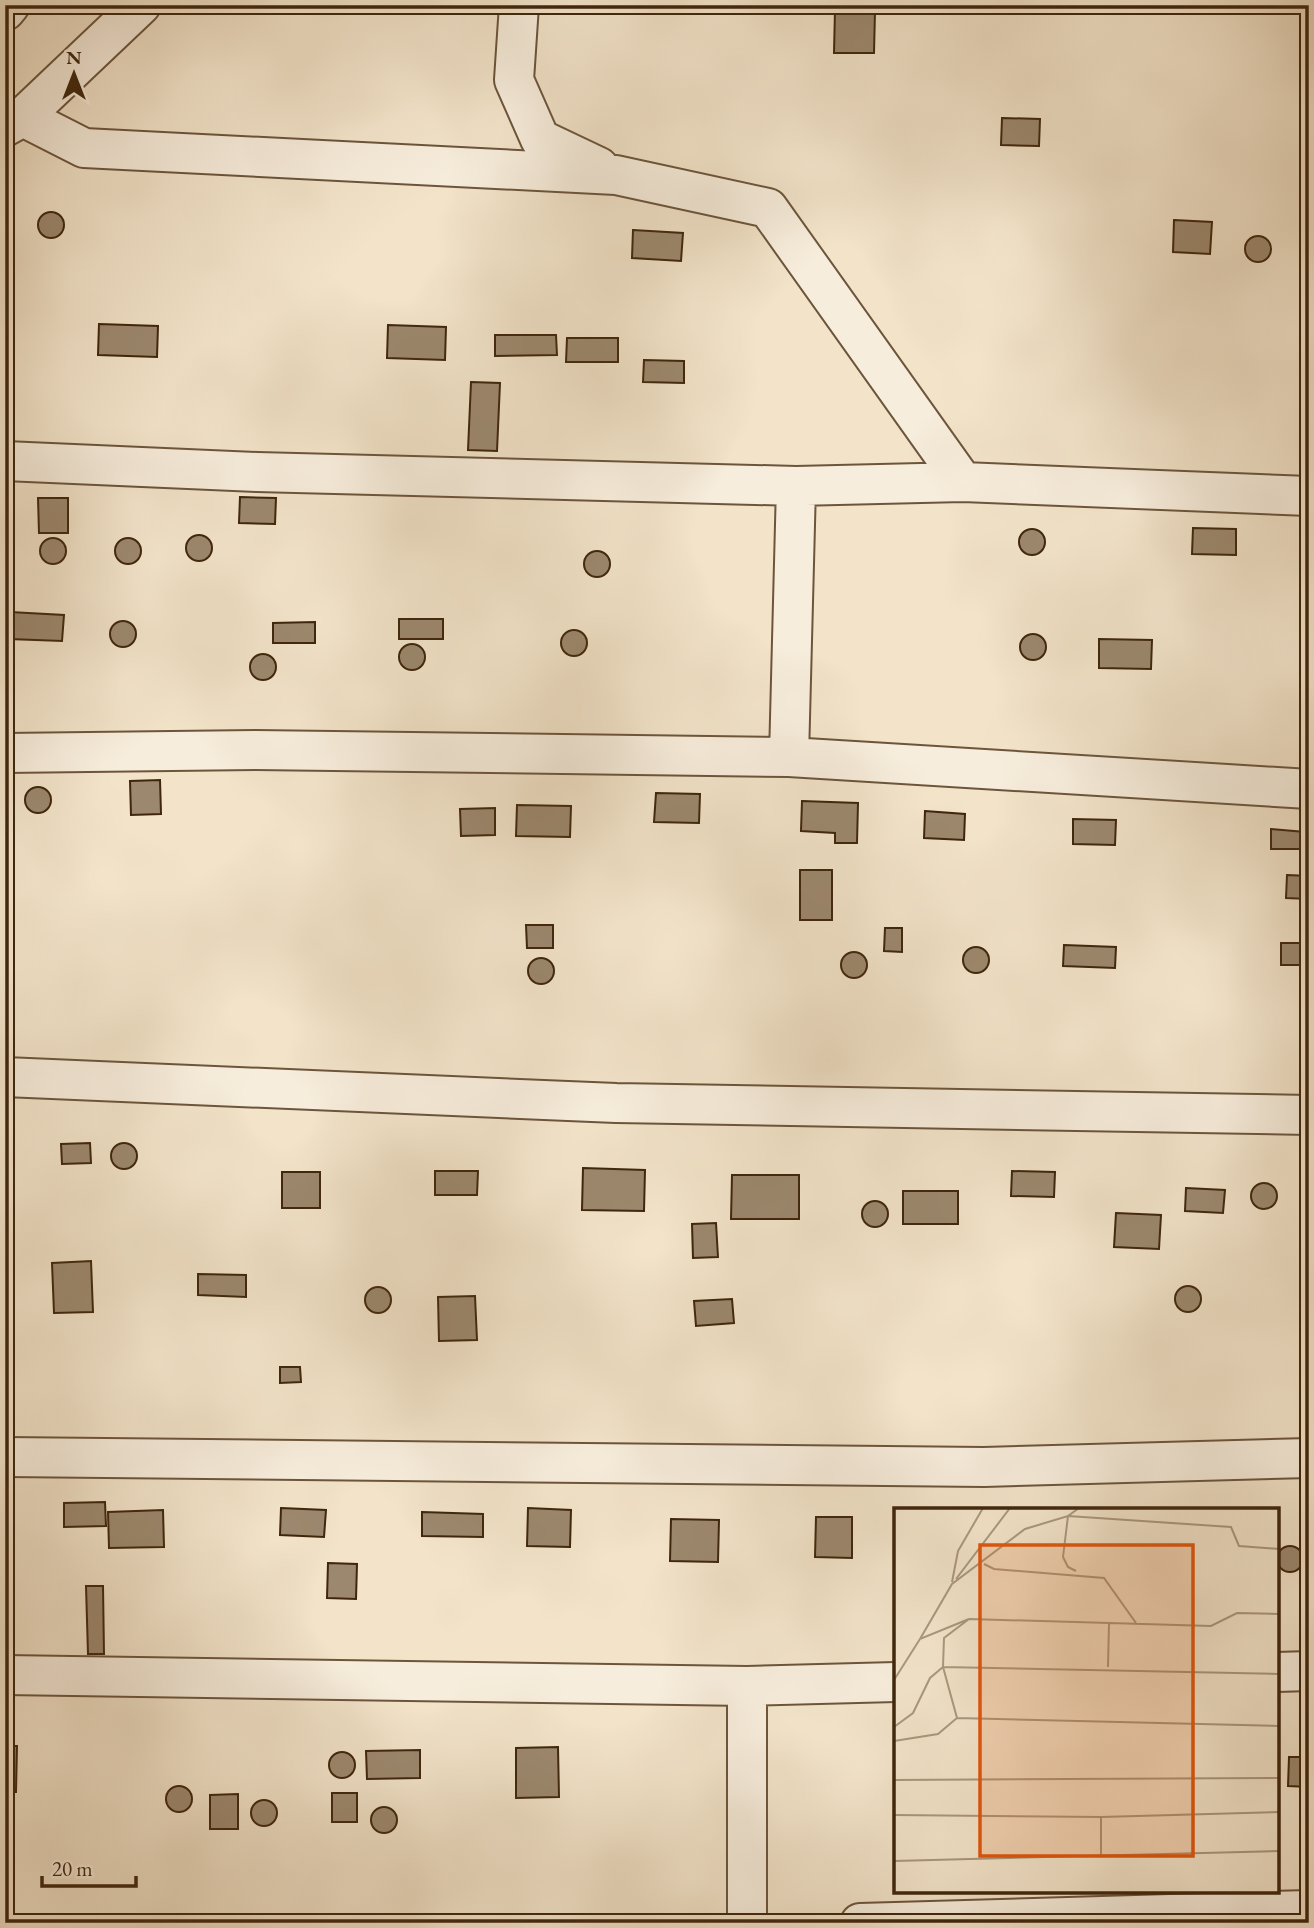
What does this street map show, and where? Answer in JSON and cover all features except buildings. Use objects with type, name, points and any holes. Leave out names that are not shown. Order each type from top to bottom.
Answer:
[{"type":"street","points":[[5,11],[10,5]]},
{"type":"street","points":[[141,5],[14,122],[84,148],[616,175],[768,208],[963,482]]},
{"type":"street","points":[[519,5],[514,79],[540,139],[616,175]]},
{"type":"street","points":[[5,461],[257,472],[796,486],[963,482],[1309,496]]},
{"type":"street","points":[[789,757],[796,486]]},
{"type":"street","points":[[5,753],[256,750],[789,757],[1309,789]]},
{"type":"street","points":[[5,1077],[616,1102],[1309,1115]]},
{"type":"street","points":[[5,1457],[984,1467],[1309,1458]]},
{"type":"street","points":[[1279,1672],[1309,1671]]},
{"type":"street","points":[[5,1675],[747,1686],[894,1682]]},
{"type":"street","points":[[747,1686],[747,1923]]},
{"type":"street","points":[[860,1923],[1309,1910]]}]
